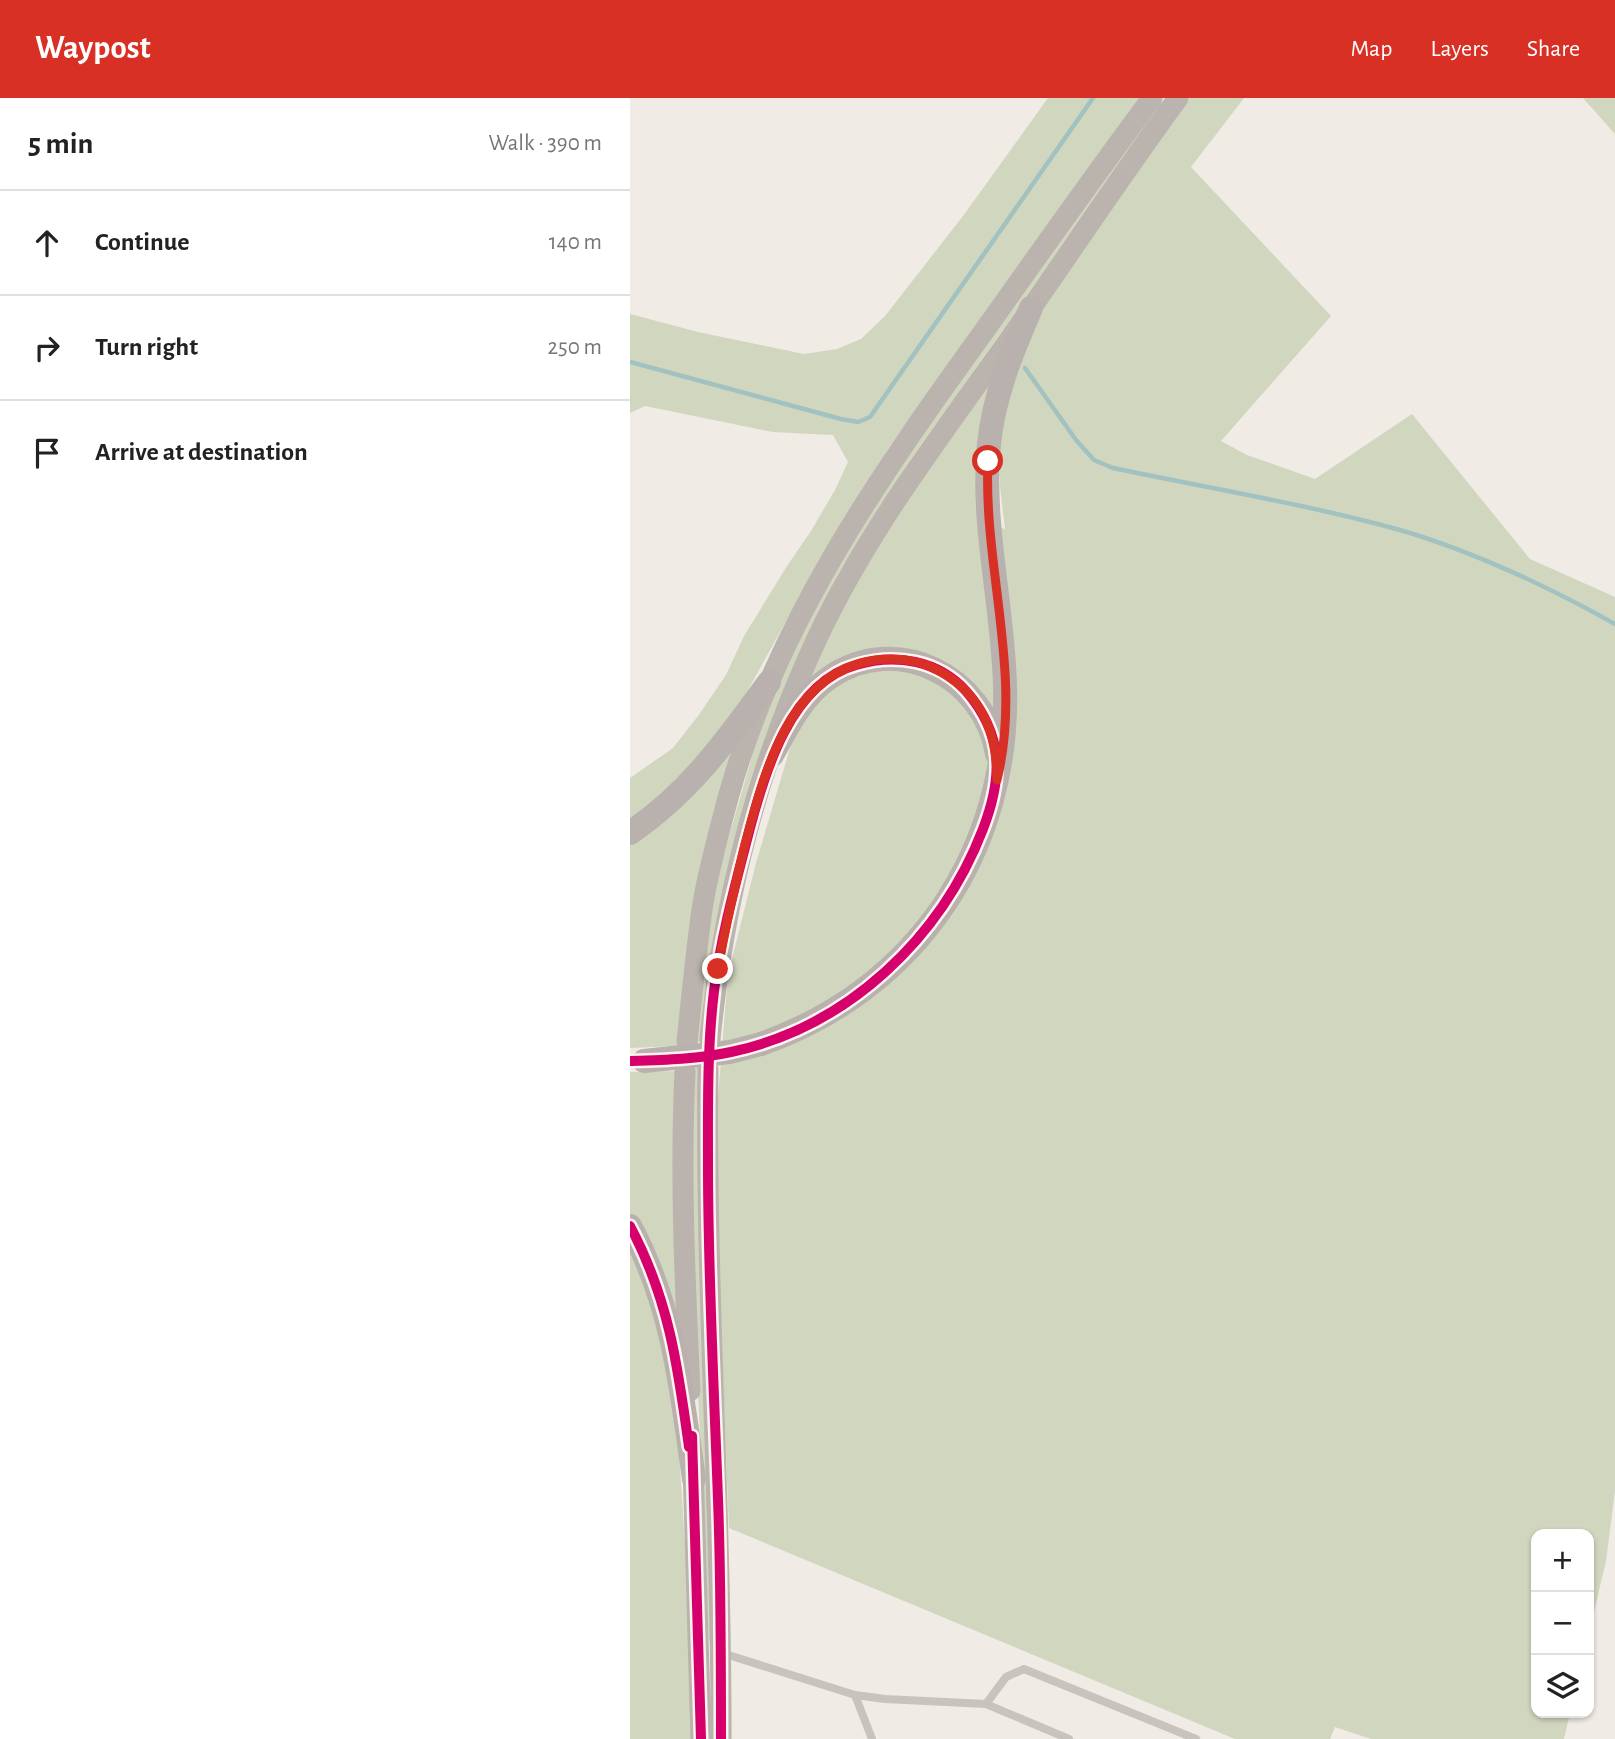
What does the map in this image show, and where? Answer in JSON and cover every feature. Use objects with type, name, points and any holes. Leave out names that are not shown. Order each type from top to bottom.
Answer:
[{"type":"main road","points":[[637,1061],[719,1054],[761,1044],[788,1035],[836,1009],[885,974],[905,955],[961,878],[990,811],[1003,755],[1006,684],[990,520],[989,443],[1007,362],[1031,308]]},
{"type":"main road","points":[[772,755],[797,712],[822,683],[858,664],[904,659],[919,662],[948,676],[961,685],[973,700],[990,727],[995,742],[997,780]]},
{"type":"main road","points":[[630,833],[671,802],[704,769],[769,682]]},
{"type":"main road","points":[[630,1226],[643,1250],[671,1332],[694,1479]]},
{"type":"street","points":[[687,1042],[703,902],[729,797],[769,682],[811,593],[897,453],[1152,98]]},
{"type":"street","points":[[709,1039],[724,931],[754,811],[808,657],[861,558],[941,434],[1178,98]]},
{"type":"street","points":[[708,1068],[710,1319],[718,1511],[721,1739]]},
{"type":"street","points":[[685,1071],[682,1126],[685,1268],[701,1739]]},
{"type":"lane","points":[[699,1651],[721,1653],[855,1695],[986,1704],[1069,1739]]},
{"type":"lane","points":[[986,1704],[1006,1676],[1024,1669],[1196,1739]]},
{"type":"lane","points":[[855,1695],[872,1739]]},
{"type":"green space","points":[[1048,98],[1139,98],[890,446],[814,570],[725,732],[630,823],[630,778],[673,748],[698,716],[726,675],[744,636],[811,531],[848,462],[833,435],[773,432],[645,406],[630,413],[630,314],[698,332],[804,354],[837,349],[861,339],[885,316],[963,216]]},
{"type":"green space","points":[[1189,98],[1244,98],[1191,167],[1331,316],[1221,441],[1247,455],[1315,479],[1412,414],[1530,559],[1615,597],[1615,1491],[1606,1561],[1594,1612],[1594,1529],[1531,1529],[1531,1718],[1569,1718],[1564,1739],[1371,1739],[1335,1727],[1330,1739],[1235,1739],[729,1528],[717,1222],[718,1097],[728,975],[756,863],[812,674],[847,595],[991,373],[987,524],[1005,529],[1000,486],[1000,443],[1011,388],[1039,314]]},
{"type":"green space","points":[[1583,98],[1615,98],[1615,134]]},
{"type":"green space","points":[[1148,114],[1154,118],[915,453],[839,573],[782,699],[705,1041],[696,1043],[712,906],[721,864],[757,739],[801,629],[909,448]]},
{"type":"green space","points":[[735,743],[677,1046],[630,1048],[630,839]]},
{"type":"green space","points":[[702,1066],[714,1641],[709,1641],[690,1138],[693,1069]]},
{"type":"green space","points":[[675,1071],[679,1330],[630,1214],[630,1072]]},
{"type":"green space","points":[[630,1238],[650,1282],[678,1438],[687,1575],[692,1739],[630,1739]]},
{"type":"waterway","points":[[630,362],[841,419],[858,422],[870,417],[1093,98]]},
{"type":"waterway","points":[[1025,368],[1076,440],[1094,460],[1113,468],[1329,512],[1400,530],[1510,571],[1615,624]]},
{"type":"cycle path","points":[[630,1061],[706,1056],[719,1054],[731,1052],[774,1040],[814,1022],[851,999],[885,972],[916,941],[965,869],[983,829],[994,792],[996,757],[988,724],[978,707],[955,680],[915,662],[871,661],[833,675],[814,690],[798,709],[773,756],[756,805],[725,929],[712,1013],[710,1035],[709,1056],[708,1100],[709,1249],[720,1559],[721,1739]]},
{"type":"cycle path","points":[[630,1226],[663,1307],[676,1361],[689,1447]]},
{"type":"cycle path","points":[[692,1436],[701,1739]]},
{"type":"route","points":[[718,969],[739,868],[772,755],[809,696],[832,676],[858,664],[904,659],[933,667],[948,676],[961,685],[990,727],[997,755],[997,780],[1003,755],[1006,684],[991,534],[988,461]]}]
